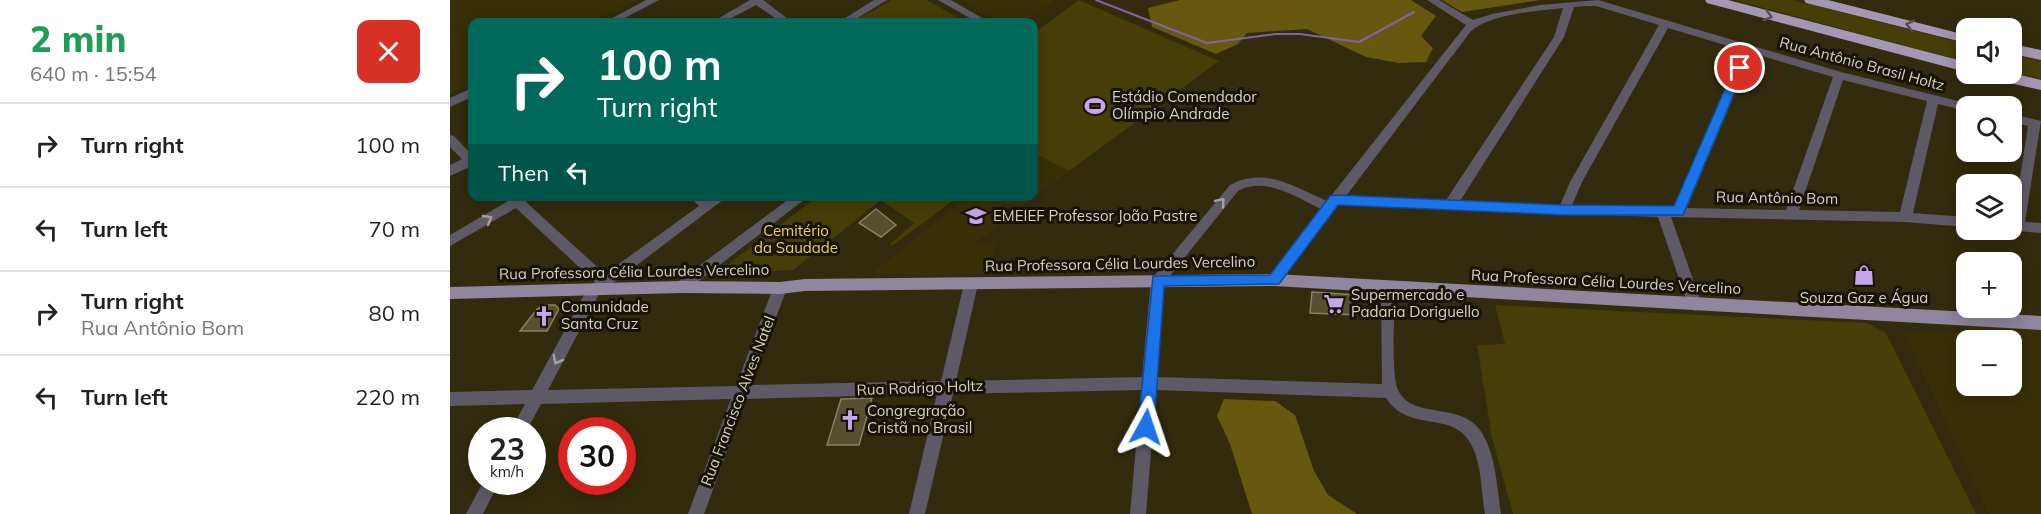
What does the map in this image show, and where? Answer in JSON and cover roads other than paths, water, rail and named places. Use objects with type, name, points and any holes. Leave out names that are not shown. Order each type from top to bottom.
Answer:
[{"type":"highway","points":[[1712,0],[1956,64]]},
{"type":"highway","points":[[1811,0],[1956,36]]},
{"type":"highway","points":[[2022,51],[2041,55]]},
{"type":"highway","points":[[2022,81],[2041,85]]},
{"type":"main road","name":"Rua Professora Célia Lourdes Vercelino","points":[[450,293],[600,286],[780,288],[805,285],[1274,280],[2041,323]]},
{"type":"street","points":[[619,18],[654,0]]},
{"type":"street","points":[[851,18],[882,0]]},
{"type":"street","points":[[943,0],[971,18]]},
{"type":"street","points":[[1274,280],[1472,24],[1432,0]]},
{"type":"street","points":[[725,18],[757,1],[781,18]]},
{"type":"street","name":"Rua Antônio Brasil Holtz","points":[[1472,24],[1489,18],[1569,5],[1597,3],[1839,75],[1956,105]]},
{"type":"street","points":[[1450,205],[1559,37],[1569,5]]},
{"type":"street","points":[[625,15],[629,18]]},
{"type":"street","points":[[1564,210],[1576,182],[1665,23]]},
{"type":"street","points":[[1679,211],[1748,48]]},
{"type":"street","points":[[1791,215],[1839,75]]},
{"type":"street","points":[[450,103],[468,94]]},
{"type":"street","points":[[1905,217],[1933,99]]},
{"type":"street","points":[[2022,120],[2037,124],[2022,194]]},
{"type":"street","points":[[450,139],[468,158]]},
{"type":"street","points":[[450,171],[468,162]]},
{"type":"street","points":[[1138,514],[1158,280],[1234,188],[1245,180],[1253,179],[1276,185],[1332,203]]},
{"type":"street","points":[[450,241],[513,201]]},
{"type":"street","points":[[521,201],[600,286]]},
{"type":"street","points":[[700,201],[707,207]]},
{"type":"street","points":[[526,417],[600,286],[715,201]]},
{"type":"street","points":[[681,287],[796,201]]},
{"type":"street","name":"Rua Antônio Bom","points":[[1332,203],[1905,217],[1956,221]]},
{"type":"street","points":[[1662,211],[1695,304]]},
{"type":"street","points":[[2022,227],[2041,228]]},
{"type":"street","points":[[917,514],[972,284]]},
{"type":"street","points":[[1388,287],[1390,391],[1404,409],[1416,414],[1452,418],[1469,428],[1479,444],[1493,514]]},
{"type":"street","name":"Rua Francisco Alves Natel","points":[[696,514],[780,288]]},
{"type":"street","name":"Rua Rodrigo Holtz","points":[[450,399],[948,386],[1150,384],[1390,391]]},
{"type":"street","points":[[474,514],[484,495]]},
{"type":"waterway","points":[[1096,0],[1207,43],[1275,34],[1300,34],[1359,42],[1414,12]]},
{"type":"place","name":"Estádio Comendador Olímpio Andrade","points":[[1095,106]]},
{"type":"place","name":"EMEIEF Professor João Pastre","points":[[976,216]]},
{"type":"place","name":"Souza Gaz e Água","points":[[1864,275]]},
{"type":"place","name":"Supermercado e Padaria Doriguello","points":[[1334,304]]},
{"type":"place","name":"Comunidade Santa Cruz","points":[[544,316]]},
{"type":"place","name":"Congregração Cristã no Brasil","points":[[850,420]]},
{"type":"park label","name":"Cemitério da Saudade","points":[[796,240]]}]
